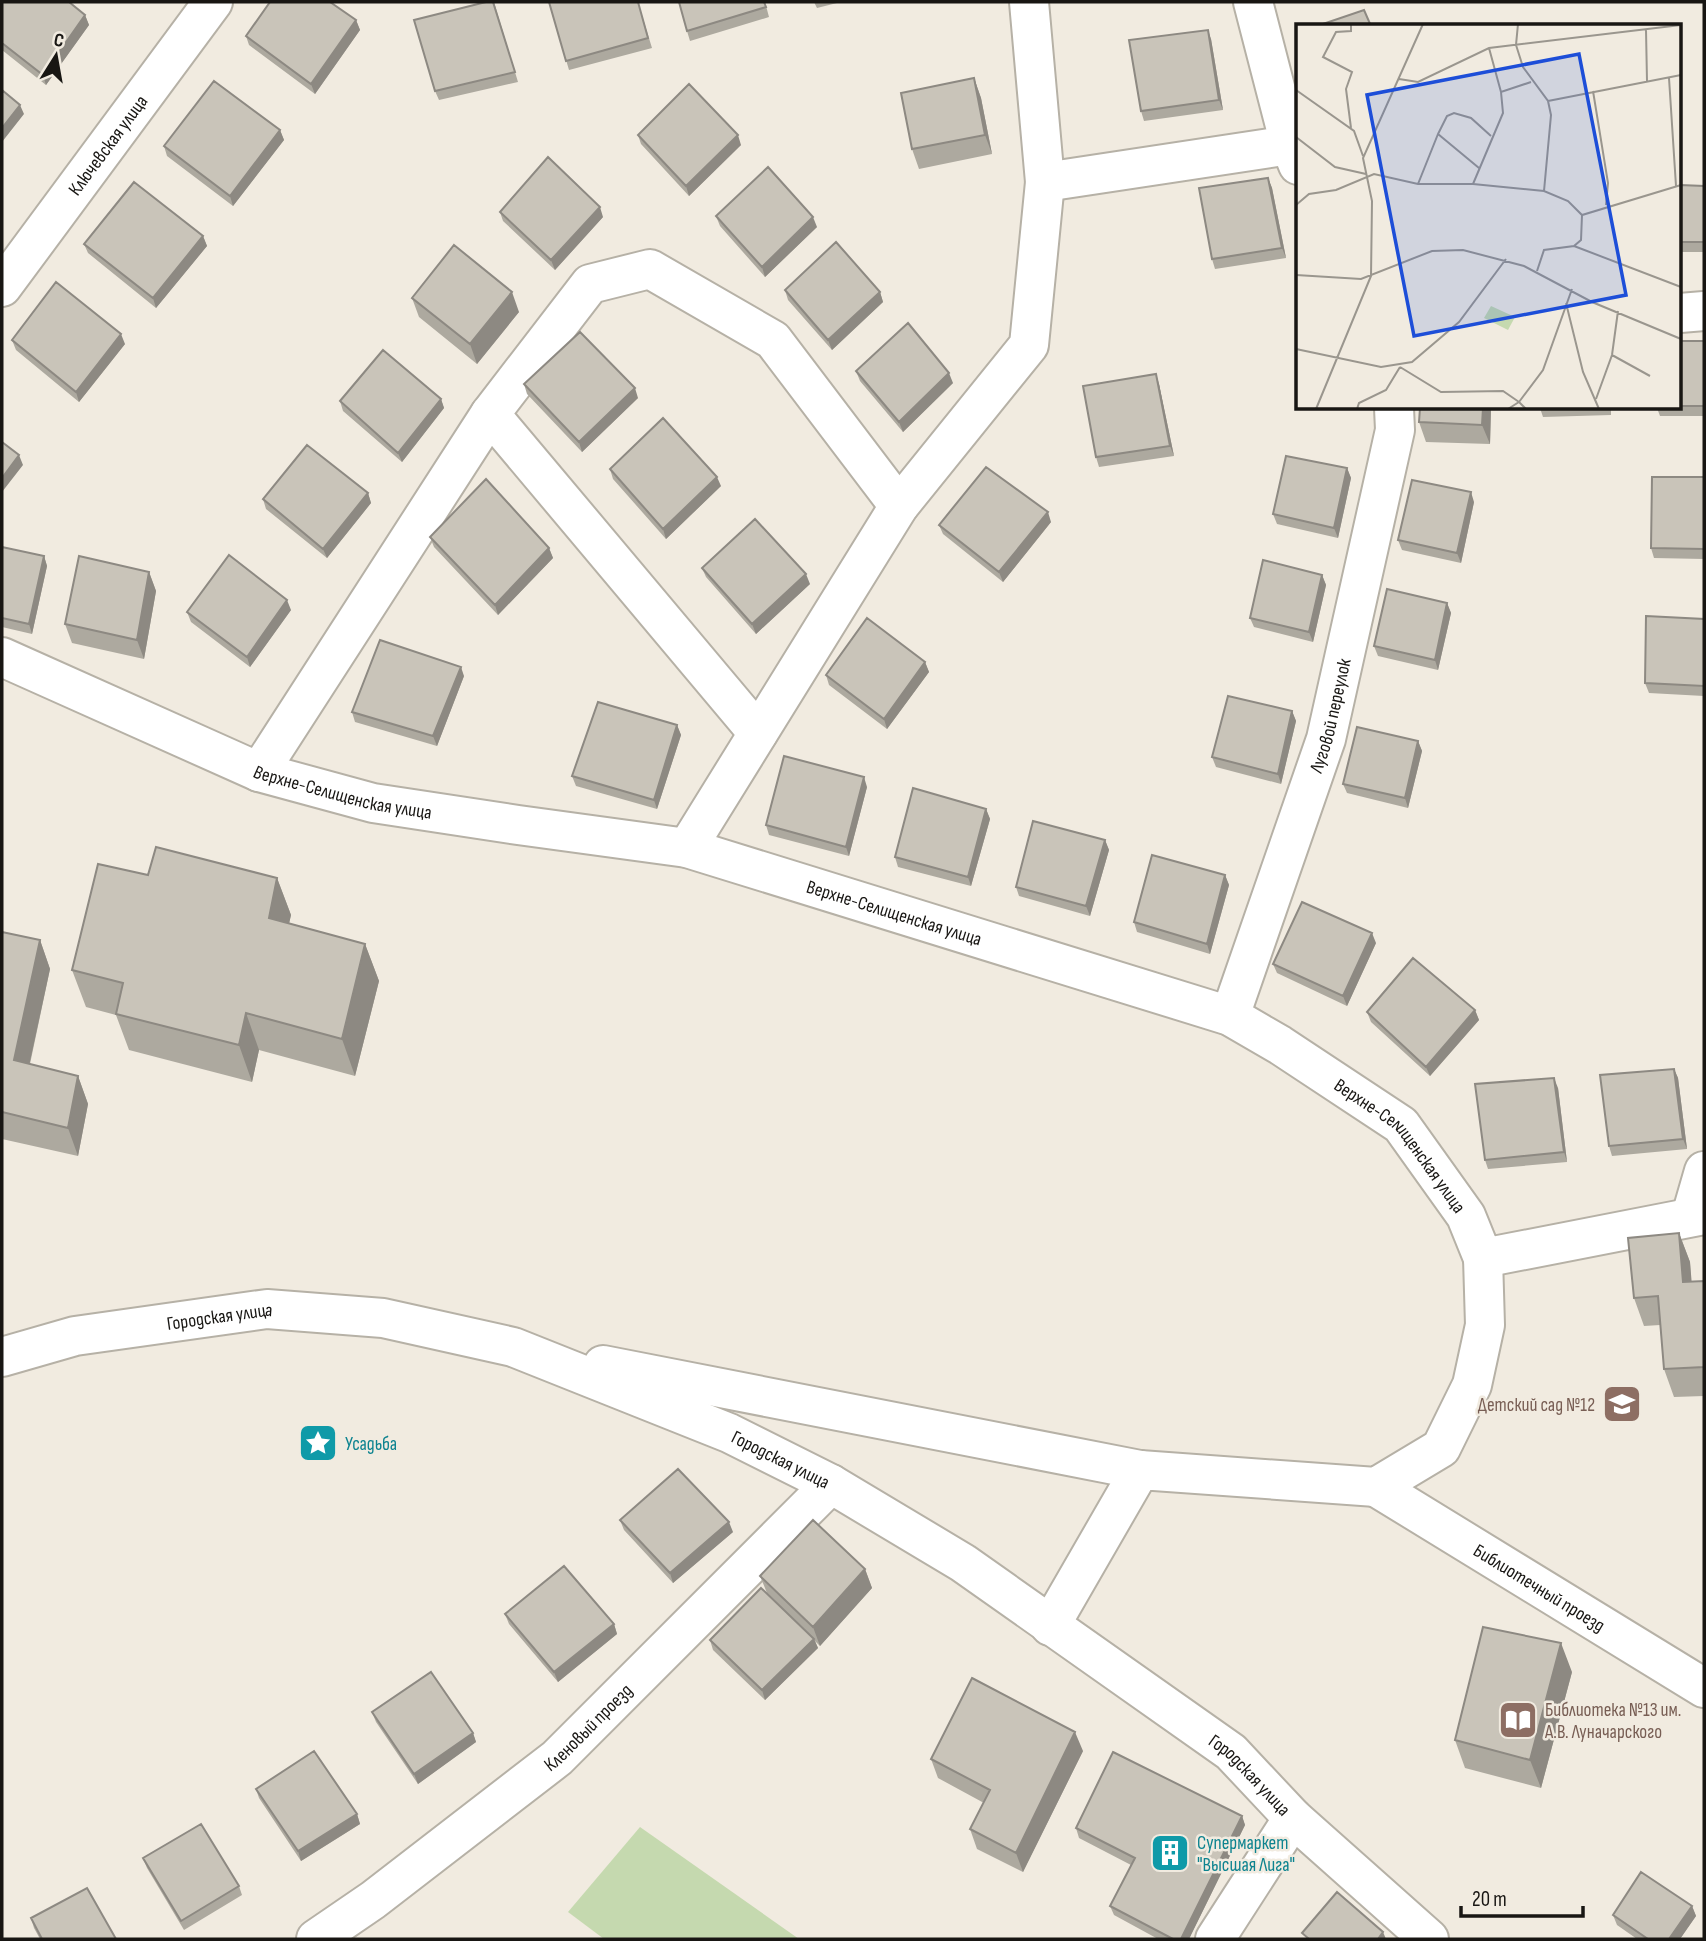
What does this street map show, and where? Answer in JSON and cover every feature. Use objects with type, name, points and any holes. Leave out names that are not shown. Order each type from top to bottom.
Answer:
[{"type":"street","name":"Ключевская улица","points":[[2,287],[213,2]]},
{"type":"street","points":[[687,848],[899,506],[1029,345],[1045,182],[1029,2]]},
{"type":"street","points":[[1045,182],[1294,155],[1253,2]]},
{"type":"street","points":[[258,772],[490,414],[590,284],[650,269],[773,340],[899,506]]},
{"type":"street","points":[[1682,313],[1704,311]]},
{"type":"street","name":"Луговой переулок","points":[[1230,1016],[1326,739],[1395,430],[1395,410]]},
{"type":"street","points":[[490,414],[758,733]]},
{"type":"street","name":"Верхне-Селищенская улица","points":[[2,657],[258,772],[373,803],[687,848],[1230,1016],[1280,1045],[1401,1125],[1466,1216],[1483,1258]]},
{"type":"street","points":[[513,1347],[1140,1470],[1376,1487],[1441,1448],[1472,1385],[1485,1325],[1483,1258],[1698,1215],[1704,1171]]},
{"type":"street","name":"Городская улица","points":[[2,1357],[75,1336],[267,1309],[383,1318],[513,1347],[729,1433],[831,1484],[963,1563],[1231,1752],[1293,1818],[1429,1939]]},
{"type":"street","points":[[1050,1626],[1140,1470]]},
{"type":"street","name":"Кленовый проезд","points":[[316,1939],[373,1900],[557,1758],[831,1484]]},
{"type":"street","name":"Библиотечный проезд","points":[[1376,1487],[1704,1688]]},
{"type":"street","points":[[1226,1931],[1293,1818]]},
{"type":"green space","points":[[640,1827],[799,1939],[604,1939],[568,1912]]},
{"type":"building","points":[[2,2],[69,2],[85,15],[43,75],[2,43]]},
{"type":"building","points":[[270,2],[330,2],[356,20],[311,84],[246,36]]},
{"type":"building","points":[[493,2],[515,72],[435,91],[414,20]]},
{"type":"building","points":[[549,2],[638,2],[648,38],[566,61]]},
{"type":"building","points":[[679,2],[764,2],[766,7],[687,31]]},
{"type":"building","points":[[1364,10],[1370,24],[1323,24]]},
{"type":"building","points":[[1208,30],[1219,100],[1141,111],[1129,40]]},
{"type":"building","points":[[974,78],[985,135],[912,149],[901,93]]},
{"type":"building","points":[[214,81],[280,130],[230,196],[164,146]]},
{"type":"building","points":[[689,84],[738,135],[686,186],[638,135]]},
{"type":"building","points":[[2,90],[20,105],[2,128]]},
{"type":"building","points":[[548,157],[600,207],[551,260],[500,212]]},
{"type":"building","points":[[768,167],[813,217],[762,267],[716,216]]},
{"type":"building","points":[[1268,178],[1282,248],[1212,259],[1199,188]]},
{"type":"building","points":[[134,182],[203,236],[153,298],[84,244]]},
{"type":"building","points":[[1682,185],[1704,186],[1704,242],[1682,242]]},
{"type":"building","points":[[836,242],[880,292],[828,340],[785,290]]},
{"type":"building","points":[[454,245],[512,292],[470,344],[412,298]]},
{"type":"building","points":[[56,282],[121,334],[76,392],[12,340]]},
{"type":"building","points":[[908,323],[949,373],[899,422],[856,371]]},
{"type":"building","points":[[580,332],[635,388],[579,442],[524,384]]},
{"type":"building","points":[[1682,341],[1704,341],[1704,406],[1682,406]]},
{"type":"building","points":[[383,350],[441,399],[398,453],[340,401]]},
{"type":"building","points":[[1156,374],[1170,446],[1096,457],[1083,386]]},
{"type":"building","points":[[1420,410],[1483,410],[1482,425],[1419,422]]},
{"type":"building","points":[[663,418],[717,477],[663,529],[610,469]]},
{"type":"building","points":[[2,442],[19,455],[2,478]]},
{"type":"building","points":[[307,445],[368,493],[323,549],[263,499]]},
{"type":"building","points":[[1286,456],[1347,468],[1334,528],[1273,514]]},
{"type":"building","points":[[986,467],[1048,512],[999,572],[939,525]]},
{"type":"building","points":[[1652,477],[1704,477],[1704,549],[1651,548]]},
{"type":"building","points":[[486,479],[549,548],[495,605],[430,537]]},
{"type":"building","points":[[1412,480],[1471,492],[1457,553],[1398,540]]},
{"type":"building","points":[[755,519],[806,574],[752,624],[702,568]]},
{"type":"building","points":[[2,547],[44,556],[29,624],[2,618]]},
{"type":"building","points":[[229,555],[287,600],[247,657],[187,612]]},
{"type":"building","points":[[79,556],[149,572],[137,640],[65,624]]},
{"type":"building","points":[[1263,560],[1322,575],[1309,632],[1250,618]]},
{"type":"building","points":[[1387,589],[1447,603],[1435,660],[1374,646]]},
{"type":"building","points":[[1646,616],[1704,619],[1704,686],[1645,683]]},
{"type":"building","points":[[867,618],[925,662],[884,719],[826,675]]},
{"type":"building","points":[[380,640],[461,667],[433,736],[352,712]]},
{"type":"building","points":[[1228,696],[1292,711],[1278,774],[1212,757]]},
{"type":"building","points":[[598,702],[677,725],[654,800],[572,776]]},
{"type":"building","points":[[1357,727],[1418,741],[1405,798],[1343,784]]},
{"type":"building","points":[[784,756],[864,777],[846,847],[766,825]]},
{"type":"building","points":[[913,788],[986,809],[968,877],[895,857]]},
{"type":"building","points":[[1033,821],[1105,840],[1086,906],[1016,887]]},
{"type":"building","points":[[156,847],[277,878],[269,918],[365,944],[342,1039],[246,1013],[239,1045],[116,1014],[123,983],[72,970],[98,864],[148,875]]},
{"type":"building","points":[[1152,855],[1225,875],[1207,944],[1134,922]]},
{"type":"building","points":[[1302,902],[1372,933],[1343,996],[1273,964]]},
{"type":"building","points":[[2,932],[40,940],[14,1060],[78,1076],[68,1128],[2,1112]]},
{"type":"building","points":[[1413,958],[1475,1010],[1426,1067],[1367,1012]]},
{"type":"building","points":[[1674,1069],[1683,1139],[1609,1146],[1600,1075]]},
{"type":"building","points":[[1554,1078],[1564,1152],[1485,1160],[1475,1084]]},
{"type":"building","points":[[1679,1233],[1683,1282],[1704,1281],[1704,1367],[1664,1369],[1658,1296],[1634,1298],[1628,1238]]},
{"type":"building","points":[[678,1469],[729,1522],[670,1573],[620,1520]]},
{"type":"building","points":[[813,1520],[865,1569],[813,1627],[760,1576]]},
{"type":"building","points":[[564,1566],[614,1624],[554,1672],[505,1614]]},
{"type":"building","points":[[761,1588],[814,1639],[762,1690],[710,1640]]},
{"type":"building","name":"Библиотека №13 им. А.В. Луначарского","points":[[1483,1627],[1561,1643],[1530,1760],[1455,1740]]},
{"type":"building","points":[[431,1672],[473,1733],[414,1774],[372,1712]]},
{"type":"building","points":[[972,1678],[1075,1732],[1016,1853],[970,1829],[990,1790],[931,1759]]},
{"type":"building","points":[[314,1751],[357,1814],[298,1851],[256,1789]]},
{"type":"building","name":"Супермаркет \"Высшая Лига\"","points":[[1113,1752],[1242,1816],[1181,1939],[1173,1939],[1110,1906],[1135,1858],[1076,1828]]},
{"type":"building","points":[[201,1824],[239,1886],[181,1921],[143,1858]]},
{"type":"building","points":[[1641,1872],[1692,1906],[1669,1939],[1648,1939],[1613,1915]]},
{"type":"building","points":[[87,1888],[116,1939],[42,1939],[31,1918]]},
{"type":"building","points":[[1337,1892],[1383,1932],[1378,1939],[1309,1939],[1302,1933]]},
{"type":"place","name":"Детский сад №12","points":[[1622,1404]]},
{"type":"place","name":"Усадьба","points":[[318,1443]]},
{"type":"place","name":"Библиотека №13 им. А.В. Луначарского","points":[[1518,1720]]},
{"type":"place","name":"Супермаркет \"Высшая Лига\"","points":[[1170,1853]]}]
